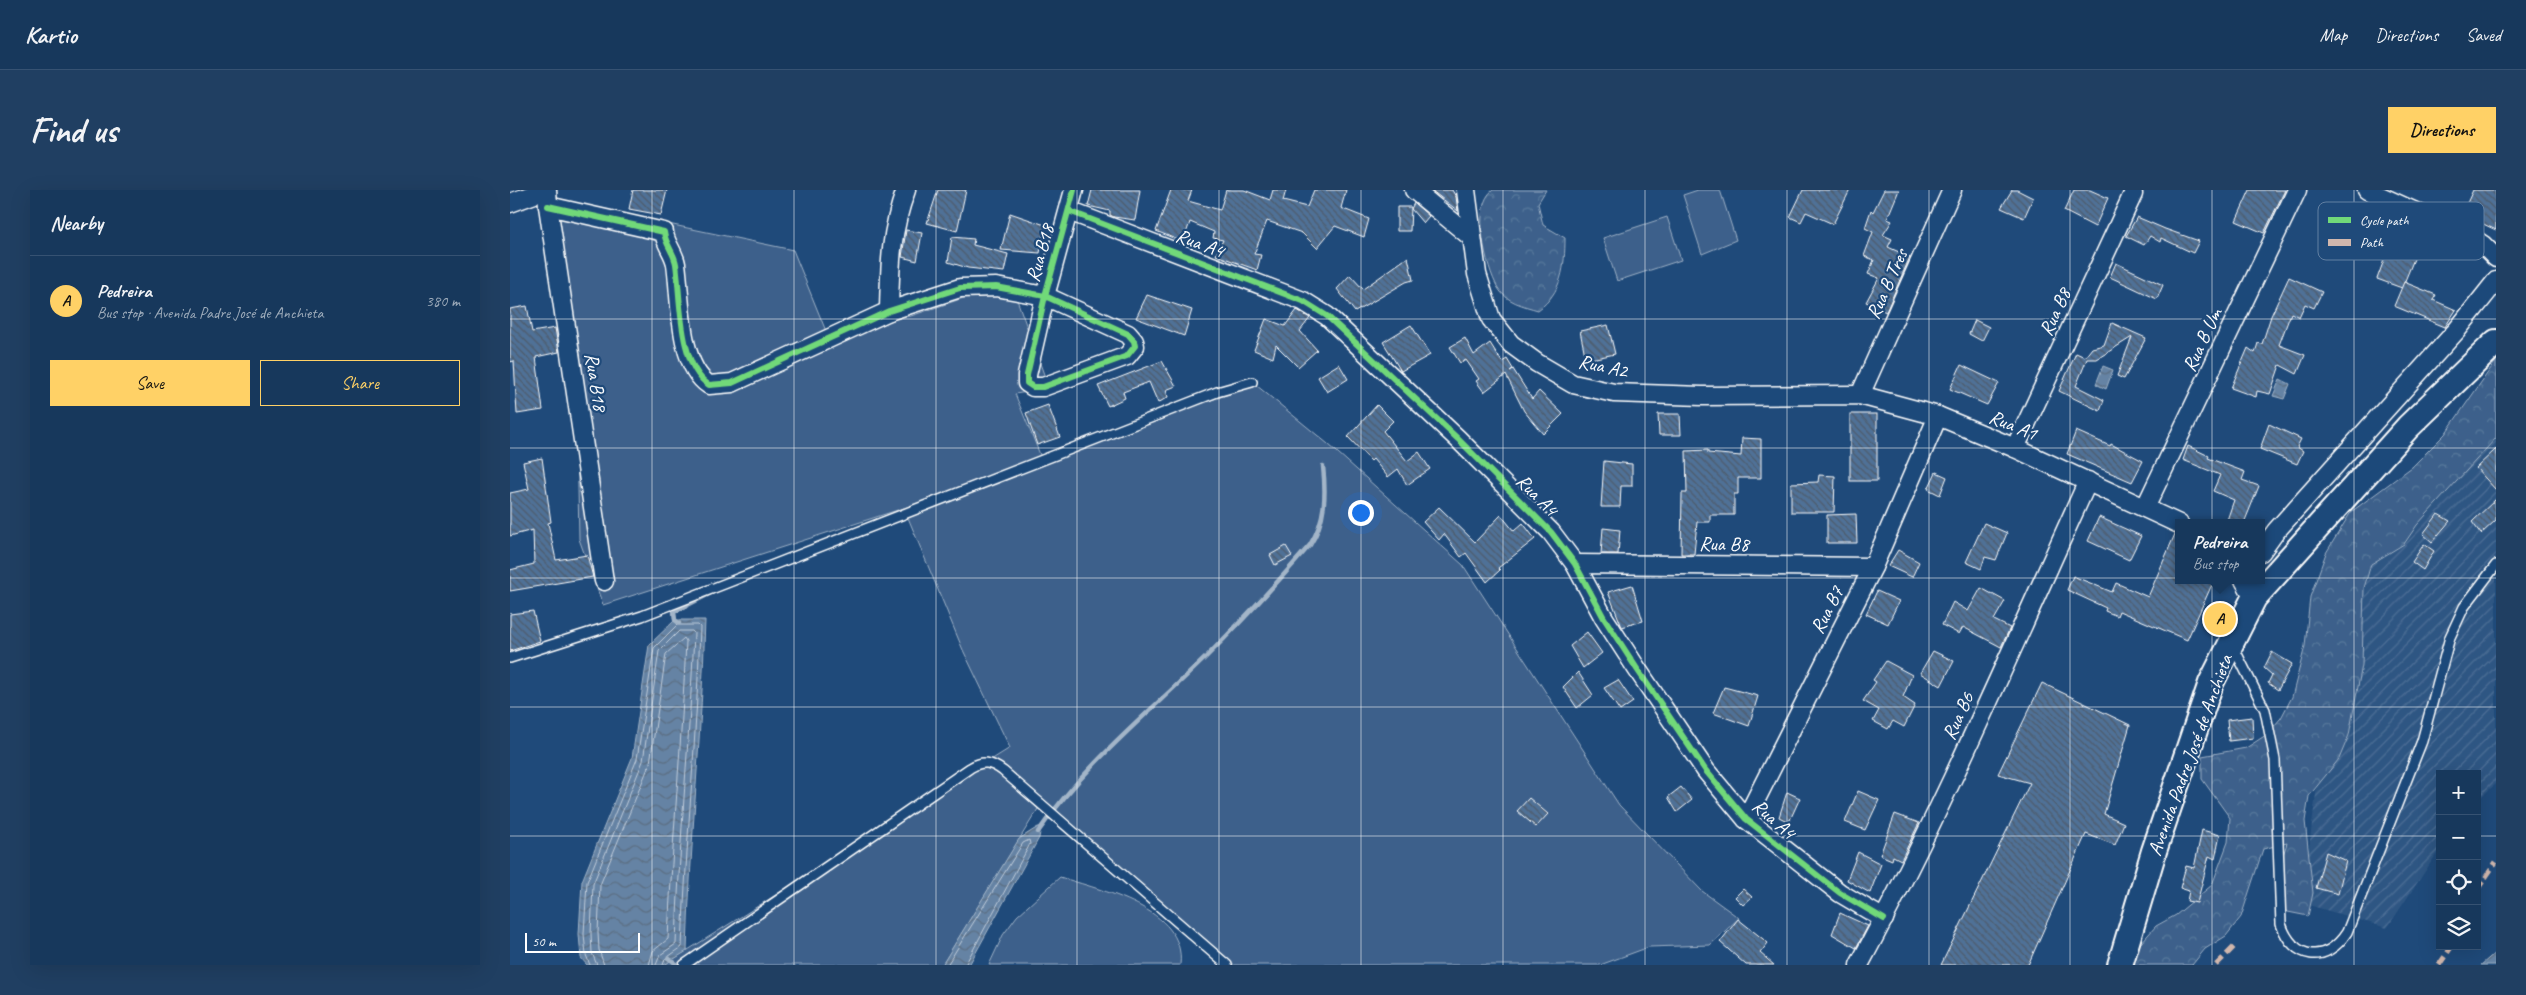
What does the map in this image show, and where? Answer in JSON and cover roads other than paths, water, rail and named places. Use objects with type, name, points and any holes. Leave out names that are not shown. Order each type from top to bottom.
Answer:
[{"type":"main road","name":"Avenida Padre José de Anchieta","points":[[2265,573],[2408,427],[2496,342]]},
{"type":"main road","name":"Avenida Padre José de Anchieta","points":[[2120,965],[2154,851],[2212,683],[2231,642],[2249,589]]},
{"type":"street","points":[[510,203],[532,195],[538,190]]},
{"type":"street","points":[[889,311],[890,252],[895,219],[906,190]]},
{"type":"street","name":"Rua B18","points":[[1045,296],[1128,334],[1134,341],[1135,346],[1127,356],[1043,387],[1033,387],[1027,383],[1026,375],[1045,296],[1074,190]]},
{"type":"street","points":[[1414,190],[1471,237]]},
{"type":"street","name":"Rua A2","points":[[1466,190],[1477,274],[1491,319],[1511,344],[1537,364],[1573,384],[1614,393],[1702,396],[1860,395]]},
{"type":"street","name":"Rua B Tres","points":[[1860,395],[1952,190]]},
{"type":"street","name":"Rua B Um","points":[[2145,508],[2297,190]]},
{"type":"street","points":[[2367,190],[2394,202]]},
{"type":"street","name":"Rua B8","points":[[2015,448],[2133,194]]},
{"type":"street","points":[[547,198],[664,232],[665,240],[676,263],[680,305],[692,365],[697,375],[709,385],[732,383],[889,311],[960,288],[996,286],[1045,296]]},
{"type":"street","name":"Rua B18","points":[[547,198],[604,581]]},
{"type":"street","name":"Rua A4","points":[[1069,211],[1303,300],[1327,316],[1551,532],[1575,564],[1604,618],[1637,669],[1706,770],[1746,820],[1840,893],[1884,919]]},
{"type":"street","points":[[2484,246],[2496,258]]},
{"type":"street","points":[[2265,546],[2276,531],[2457,330],[2496,281]]},
{"type":"street","name":"Rua A1","points":[[1860,395],[1938,416],[2015,448],[2175,522]]},
{"type":"street","name":"Rua B7","points":[[1746,820],[1873,567],[1938,416]]},
{"type":"street","name":"Rua B6","points":[[1859,965],[1884,919],[1983,712],[2088,481]]},
{"type":"street","name":"Rua B8","points":[[1575,564],[1873,567]]},
{"type":"lane","points":[[510,658],[642,616],[1208,395],[1252,382]]},
{"type":"lane","points":[[2231,642],[2265,710],[2275,760],[2281,924],[2286,937],[2293,946],[2306,953],[2320,954],[2331,951],[2339,945],[2347,932],[2422,741],[2450,636],[2464,607],[2496,565]]},
{"type":"lane","points":[[684,965],[970,768],[978,763],[986,762],[1003,771],[1227,965]]},
{"type":"water","points":[[2103,366],[2113,370],[2106,389],[2096,384]]},
{"type":"water","points":[[2280,379],[2290,384],[2284,399],[2273,396]]},
{"type":"water","points":[[675,620],[705,620],[687,951],[664,965],[587,965],[581,958],[579,934],[582,881],[632,758],[649,645]]},
{"type":"water","points":[[1041,827],[1039,838],[969,965],[942,965],[1019,839]]},
{"type":"water","points":[[2496,952],[2496,965],[2481,965]]},
{"type":"waterway","points":[[1038,832],[1096,762],[1219,643],[1310,545],[1319,526],[1324,507],[1323,466]]},
{"type":"waterway","points":[[679,623],[675,620],[674,612],[713,592]]},
{"type":"waterway","points":[[668,958],[678,965]]},
{"type":"place","name":"Pedreira","points":[[2220,619]]}]
